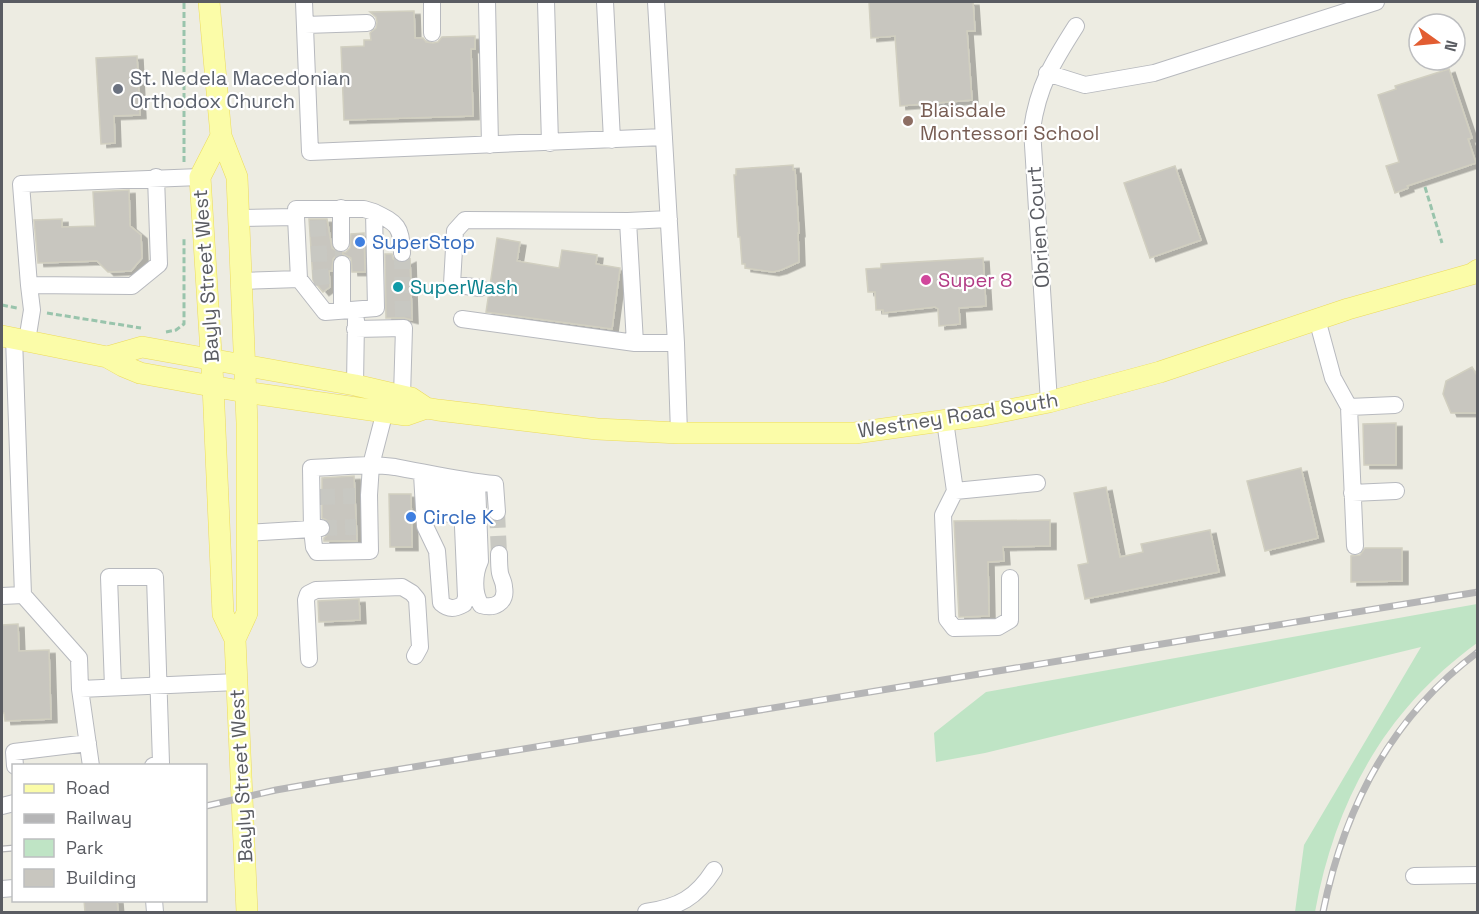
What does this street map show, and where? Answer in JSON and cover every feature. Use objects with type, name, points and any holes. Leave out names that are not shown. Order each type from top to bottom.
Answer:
[{"type":"main road","points":[[209,2],[221,136]]},
{"type":"main road","name":"Bayly Street West","points":[[221,136],[200,177],[213,385],[223,614],[235,639],[247,912]]},
{"type":"main road","name":"Bayly Street West","points":[[221,136],[237,177],[245,392],[247,613],[235,639]]},
{"type":"main road","name":"Westney Road South","points":[[14,338],[107,357],[140,373],[245,392],[406,415],[426,408],[597,429],[679,433],[855,433],[945,421],[1049,402],[1160,372],[1317,319],[1476,273]]},
{"type":"main road","name":"Westney Road South","points":[[107,357],[142,347],[355,385],[411,398],[426,408]]},
{"type":"street","points":[[304,2],[310,152],[664,137]]},
{"type":"street","points":[[432,2],[432,33]]},
{"type":"street","points":[[487,2],[490,145]]},
{"type":"street","points":[[546,2],[550,143]]},
{"type":"street","points":[[605,2],[612,140]]},
{"type":"street","points":[[656,2],[676,343],[679,433]]},
{"type":"street","points":[[1047,73],[1085,85],[1154,73],[1376,2]]},
{"type":"street","points":[[305,25],[366,23]]},
{"type":"street","name":"Obrien Court","points":[[1049,402],[1032,129],[1034,111],[1047,73],[1076,26]]},
{"type":"street","points":[[28,285],[132,286],[159,264],[156,177]]},
{"type":"street","points":[[91,764],[80,689],[79,658],[23,595],[14,338],[32,310],[28,285],[21,184],[200,177]]},
{"type":"street","points":[[337,233],[341,208]]},
{"type":"street","points":[[355,385],[356,329],[349,310],[325,274],[305,254],[296,209],[364,209],[374,213],[392,221],[399,230],[402,236],[402,253]]},
{"type":"street","points":[[325,274],[325,312],[376,308],[374,213]]},
{"type":"street","points":[[238,218],[301,226]]},
{"type":"street","points":[[480,288],[452,284],[455,231],[465,220],[669,219]]},
{"type":"street","points":[[628,221],[635,343]]},
{"type":"street","points":[[240,281],[325,274]]},
{"type":"street","points":[[462,319],[635,343],[676,343]]},
{"type":"street","points":[[1317,319],[1333,378],[1349,407],[1355,546]]},
{"type":"street","points":[[356,329],[403,324],[402,396]]},
{"type":"street","points":[[1349,407],[1395,405]]},
{"type":"street","points":[[385,411],[371,465],[362,495],[363,526],[370,551],[317,552],[314,547],[315,497],[311,468],[371,465],[495,484],[497,512]]},
{"type":"street","points":[[945,421],[955,491],[943,514],[947,619],[954,628],[998,627],[1010,620],[1010,578]]},
{"type":"street","points":[[449,478],[466,597],[464,604],[456,608],[446,607],[441,603],[437,551],[425,525],[449,478]]},
{"type":"street","points":[[443,514],[449,478]]},
{"type":"street","points":[[449,478],[480,561],[500,575]]},
{"type":"street","points":[[955,491],[1037,483]]},
{"type":"street","points":[[1352,493],[1396,491]]},
{"type":"street","points":[[247,532],[316,529]]},
{"type":"street","points":[[480,561],[476,569],[476,597],[480,605],[488,608],[497,606],[503,599],[505,588],[500,575],[499,554]]},
{"type":"street","points":[[113,687],[109,578],[156,576],[161,764]]},
{"type":"street","points":[[309,659],[306,600],[308,594],[316,590],[402,587],[417,599],[420,647],[415,656]]},
{"type":"street","points":[[2,596],[23,595]]},
{"type":"street","points":[[80,689],[237,682]]},
{"type":"street","points":[[15,764],[14,752],[88,743]]},
{"type":"street","points":[[646,912],[686,901],[704,886],[714,870]]},
{"type":"street","points":[[1414,876],[1478,875]]},
{"type":"path","points":[[1425,187],[1442,243]]},
{"type":"path","points":[[2,305],[144,328]]},
{"type":"path","points":[[166,332],[176,330],[184,324]]},
{"type":"green space","points":[[1477,604],[1477,643],[1444,669],[1416,698],[1391,728],[1369,761],[1336,833],[1324,871],[1315,912],[1295,912],[1304,845],[1421,647],[985,753],[936,762],[934,733],[986,692]]},
{"type":"building","points":[[869,2],[973,2],[975,31],[967,31],[972,100],[900,106],[895,36],[871,38]]},
{"type":"building","points":[[414,11],[415,38],[423,38],[426,42],[433,43],[438,42],[442,37],[475,36],[475,49],[471,49],[473,116],[344,120],[341,47],[364,46],[364,40],[371,40],[370,33],[376,28],[377,22],[376,17],[370,12]]},
{"type":"building","name":"St. Nedela Macedonian Orthodox Church","points":[[137,56],[140,115],[114,116],[115,143],[101,144],[96,58]]},
{"type":"building","points":[[1439,72],[1450,72],[1472,138],[1468,139],[1476,163],[1407,186],[1408,188],[1395,193],[1386,166],[1399,162],[1378,95],[1396,89],[1395,86]]},
{"type":"building","points":[[793,165],[799,262],[773,272],[745,268],[745,264],[742,264],[740,237],[738,237],[734,175],[736,175],[736,169]]},
{"type":"building","points":[[1175,166],[1201,240],[1150,258],[1124,183]]},
{"type":"building","points":[[129,190],[130,226],[141,235],[142,258],[131,271],[108,272],[97,261],[38,263],[34,220],[62,219],[62,227],[95,226],[93,192]]},
{"type":"building","points":[[309,219],[327,219],[332,248],[340,253],[350,248],[351,234],[364,233],[365,272],[352,272],[351,258],[343,254],[337,255],[333,259],[332,271],[329,271],[330,287],[323,292],[313,280]]},
{"type":"building","points":[[497,238],[520,242],[517,261],[559,268],[562,250],[597,255],[596,264],[620,268],[612,329],[486,312]]},
{"type":"building","name":"SuperWash","points":[[385,254],[392,254],[393,259],[402,263],[410,259],[412,320],[386,318]]},
{"type":"building","name":"Super 8","points":[[983,258],[986,306],[959,308],[960,324],[939,326],[938,309],[935,307],[883,313],[883,310],[876,310],[875,292],[868,292],[866,269],[881,268],[881,264]]},
{"type":"building","points":[[1472,367],[1478,377],[1478,413],[1451,413],[1443,394],[1446,381]]},
{"type":"building","points":[[1396,423],[1396,465],[1364,465],[1363,424]]},
{"type":"building","points":[[1301,468],[1318,538],[1265,551],[1247,481]]},
{"type":"building","points":[[354,476],[357,541],[324,541],[331,527],[329,521],[322,518],[322,478]]},
{"type":"building","points":[[1106,487],[1120,557],[1143,552],[1141,544],[1210,530],[1219,572],[1085,599],[1078,565],[1088,563],[1074,493]]},
{"type":"building","points":[[389,494],[411,494],[412,547],[390,547]]},
{"type":"building","points":[[1050,520],[1050,546],[1003,547],[1004,561],[988,562],[989,616],[959,617],[954,521]]},
{"type":"building","points":[[1365,548],[1402,548],[1402,581],[1351,582],[1351,556],[1360,555]]},
{"type":"building","points":[[359,599],[360,620],[319,622],[318,601]]},
{"type":"building","points":[[18,624],[19,651],[49,650],[51,719],[5,721],[4,713],[2,713],[2,625]]},
{"type":"building","points":[[84,902],[117,902],[118,912],[85,912]]},
{"type":"tunnel","points":[[310,229],[328,228]]},
{"type":"tunnel","points":[[311,254],[342,253]]},
{"type":"tunnel","points":[[402,253],[403,320]]},
{"type":"tunnel","points":[[313,278],[330,276]]},
{"type":"tunnel","points":[[319,497],[355,496]]},
{"type":"tunnel","points":[[497,512],[499,554]]},
{"type":"tunnel","points":[[321,528],[356,527]]},
{"type":"railway","points":[[207,806],[322,782],[1478,592]]},
{"type":"railway","points":[[1323,912],[1344,837],[1358,801],[1376,767],[1396,735],[1420,705],[1478,652]]},
{"type":"railway","points":[[2,849],[12,848]]},
{"type":"place","name":"St. Nedela Macedonian Orthodox Church","points":[[118,89]]},
{"type":"place","name":"Blaisdale Montessori School","points":[[908,121]]},
{"type":"place","name":"SuperStop","points":[[360,242]]},
{"type":"place","name":"Super 8","points":[[926,280]]},
{"type":"place","name":"SuperWash","points":[[398,287]]},
{"type":"place","name":"Circle K","points":[[411,517]]}]
